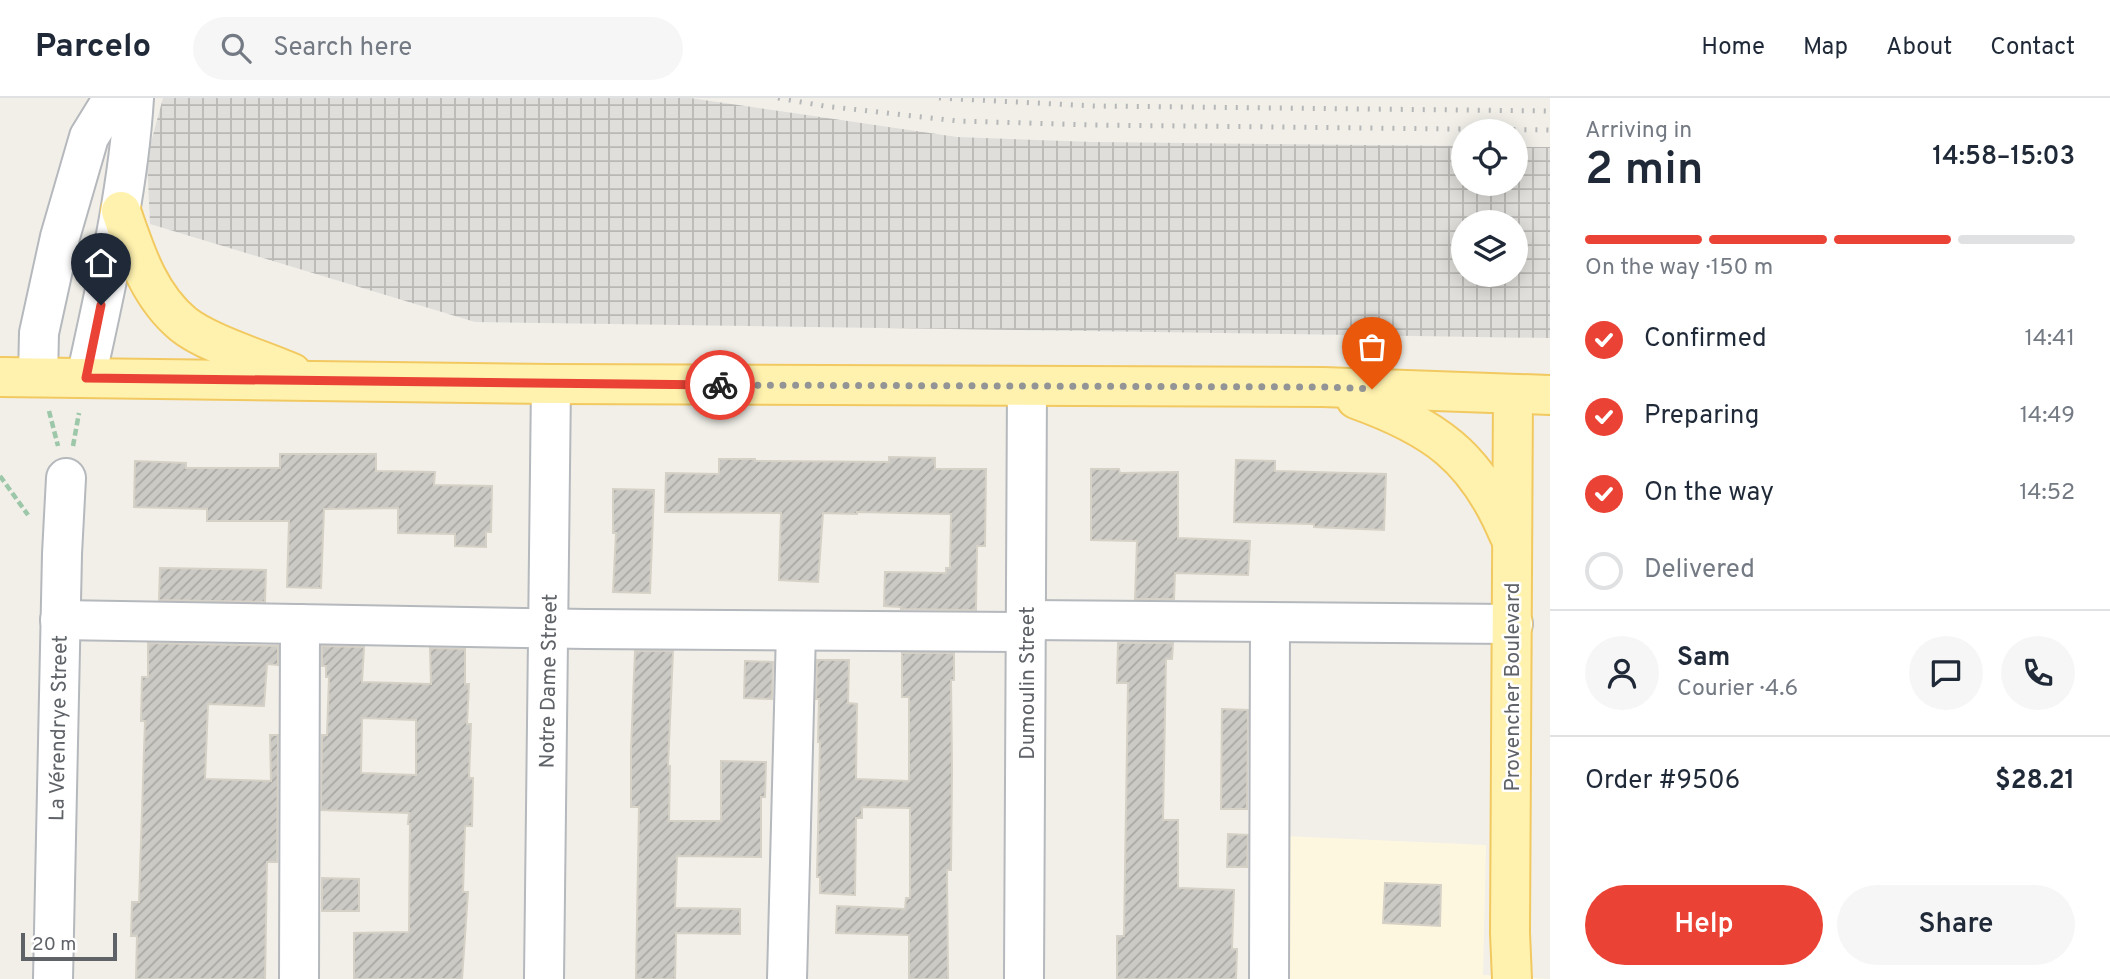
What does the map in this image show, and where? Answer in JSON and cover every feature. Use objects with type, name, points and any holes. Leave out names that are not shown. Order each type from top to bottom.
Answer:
[{"type":"main road","points":[[121,211],[144,273],[162,301],[184,325],[197,333],[310,380]]},
{"type":"main road","points":[[0,377],[551,384],[1323,387],[1532,395]]},
{"type":"main road","points":[[1323,387],[1396,414],[1445,443],[1461,457],[1488,491],[1513,546]]},
{"type":"main road","name":"Provencher Boulevard","points":[[1513,979],[1510,933],[1513,546],[1532,395]]},
{"type":"street","points":[[38,377],[39,333],[60,237],[89,137],[113,98]]},
{"type":"street","points":[[86,378],[121,211],[134,98]]},
{"type":"street","name":"Notre Dame Street","points":[[544,979],[551,384]]},
{"type":"street","name":"Dumoulin Street","points":[[1024,979],[1028,626],[1027,387]]},
{"type":"street","name":"La Vérendrye Street","points":[[53,979],[60,620],[66,478]]},
{"type":"street","points":[[60,620],[796,631],[1270,622],[1513,624]]},
{"type":"street","points":[[1269,979],[1270,622]]},
{"type":"street","points":[[299,979],[300,624]]},
{"type":"street","points":[[787,979],[796,631]]},
{"type":"path","points":[[38,377],[66,478]]},
{"type":"path","points":[[66,478],[86,378]]},
{"type":"shaded area","points":[[163,98],[690,98],[957,137],[1093,142],[1451,146],[1451,196],[1528,196],[1528,147],[1550,147],[1550,338],[475,322],[150,224],[147,157]]},
{"type":"shaded area","points":[[1283,836],[1486,845],[1483,975],[1550,979],[1281,979]]},
{"type":"building","points":[[280,454],[376,454],[376,471],[435,472],[434,485],[492,486],[491,532],[486,532],[486,547],[455,546],[455,534],[398,533],[398,508],[324,509],[321,588],[287,587],[289,521],[207,521],[207,509],[134,507],[135,461],[186,463],[186,468],[280,468]]},
{"type":"building","points":[[889,457],[935,458],[935,469],[986,469],[985,546],[977,546],[976,610],[901,609],[884,606],[885,572],[946,573],[946,568],[950,568],[951,514],[823,513],[818,582],[779,580],[781,513],[665,512],[666,473],[719,474],[719,459],[889,462]]},
{"type":"building","points":[[1236,460],[1275,461],[1275,471],[1386,474],[1384,530],[1314,527],[1314,524],[1234,522]]},
{"type":"building","points":[[1091,469],[1119,469],[1120,473],[1178,472],[1178,538],[1250,541],[1248,575],[1175,573],[1174,599],[1135,599],[1137,541],[1091,540]]},
{"type":"building","points":[[613,489],[654,490],[650,593],[613,592],[616,533],[613,533]]},
{"type":"building","points":[[160,568],[266,570],[265,602],[159,600]]},
{"type":"building","points":[[148,643],[278,646],[278,665],[267,664],[264,706],[208,704],[205,779],[271,781],[270,735],[278,735],[277,862],[267,862],[265,979],[136,979],[137,936],[131,936],[132,902],[139,902],[145,721],[141,721],[142,677],[148,677]]},
{"type":"building","points":[[1118,643],[1173,643],[1172,659],[1166,659],[1163,820],[1178,820],[1178,888],[1234,890],[1232,949],[1237,949],[1236,979],[1117,979],[1117,936],[1124,936],[1128,683],[1117,683]]},
{"type":"building","points":[[322,646],[364,647],[362,682],[431,684],[430,648],[465,649],[465,684],[469,684],[467,724],[471,724],[469,778],[473,778],[472,826],[465,826],[463,892],[468,892],[462,979],[354,979],[354,933],[409,932],[409,813],[321,810],[322,735],[327,735],[329,677],[326,677],[326,666],[322,666]],"holes":[[[362,718],[416,720],[416,775],[361,773]]]},
{"type":"building","points":[[635,651],[673,651],[668,766],[669,821],[721,821],[721,761],[766,762],[765,797],[761,797],[761,857],[677,856],[675,908],[740,909],[740,934],[676,933],[675,979],[636,979],[639,807],[631,807]]},
{"type":"building","points":[[902,653],[954,653],[954,680],[951,680],[951,870],[947,870],[948,979],[909,979],[909,935],[836,933],[837,906],[905,909],[906,898],[910,898],[910,808],[862,807],[862,818],[856,818],[855,895],[820,893],[820,877],[817,877],[820,742],[819,699],[816,699],[817,660],[849,660],[848,703],[857,704],[856,779],[909,781],[909,697],[902,697]]},
{"type":"building","points":[[745,661],[773,662],[772,699],[744,698]]},
{"type":"building","points":[[1222,709],[1248,710],[1247,809],[1221,809]]},
{"type":"building","points":[[1228,834],[1248,835],[1247,867],[1227,867]]},
{"type":"building","points":[[322,878],[359,879],[359,911],[322,911]]},
{"type":"building","points":[[1385,883],[1441,885],[1440,926],[1383,923]]},
{"type":"railway","points":[[778,98],[824,106],[958,121],[1550,130]]},
{"type":"railway","points":[[939,98],[1094,106],[1550,111]]},
{"type":"way so far","points":[[720,385],[1372,389]]},
{"type":"route","points":[[101,305],[86,378],[720,385]]}]
